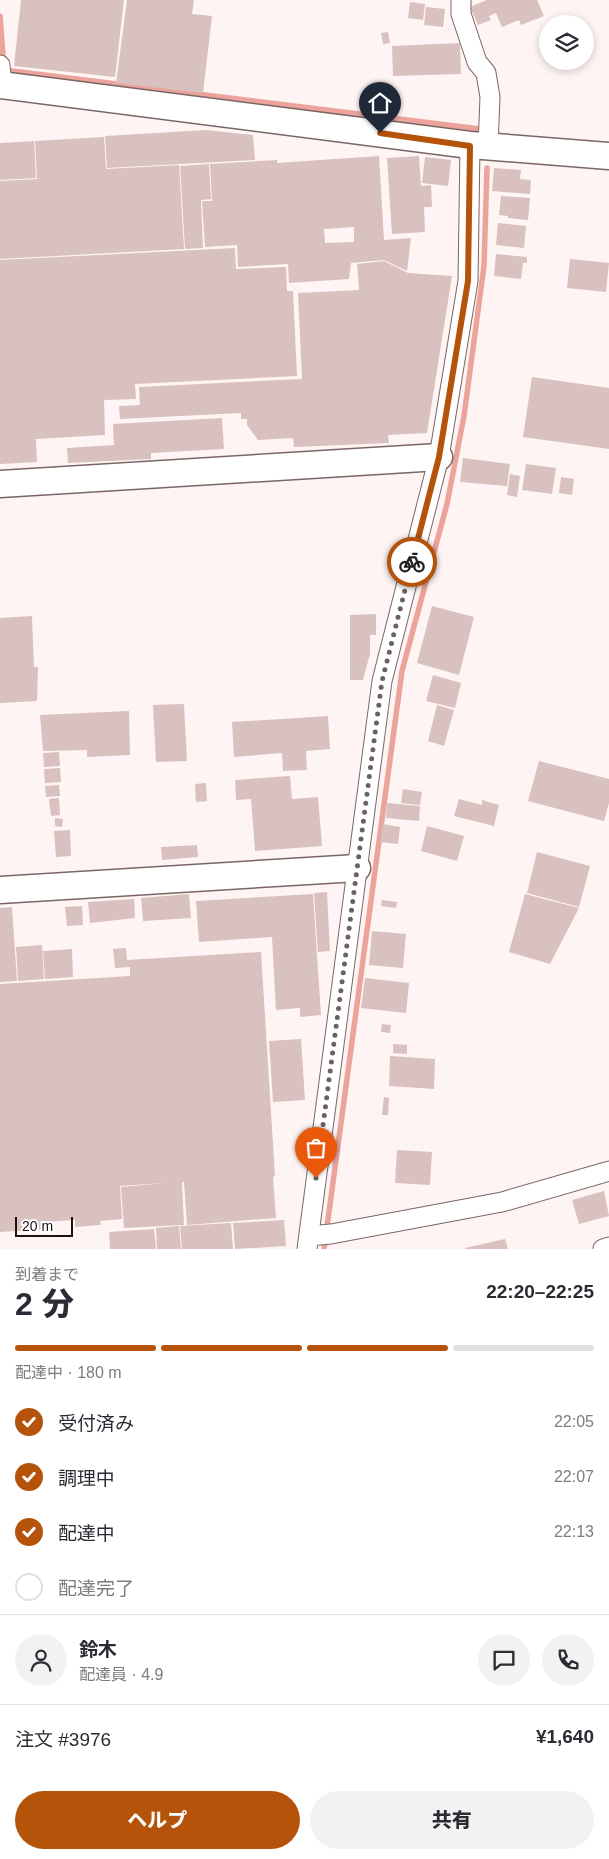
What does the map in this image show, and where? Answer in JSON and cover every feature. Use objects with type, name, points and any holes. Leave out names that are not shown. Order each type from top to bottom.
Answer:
[{"type":"street","points":[[462,0],[462,14],[477,62],[486,73],[490,97],[479,146],[468,281],[439,457],[382,681],[357,868],[317,1238],[502,1202],[609,1171]]},
{"type":"street","points":[[1,78],[479,146],[609,156]]},
{"type":"street","points":[[0,484],[439,457]]},
{"type":"street","points":[[0,890],[357,868]]},
{"type":"street","points":[[603,1249],[609,1247]]},
{"type":"building","points":[[21,0],[124,0],[115,77],[14,66]]},
{"type":"building","points":[[127,0],[194,0],[192,14],[212,16],[203,93],[116,83]]},
{"type":"building","points":[[487,0],[537,0],[544,15],[539,15],[539,18],[521,25],[519,20],[502,27],[496,13],[489,16],[491,20],[478,25],[470,7]]},
{"type":"building","points":[[410,2],[425,4],[423,20],[408,18]]},
{"type":"building","points":[[426,7],[445,9],[443,27],[424,25]]},
{"type":"building","points":[[388,32],[390,43],[383,44],[381,33]]},
{"type":"building","points":[[460,43],[461,74],[393,76],[392,46]]},
{"type":"building","points":[[206,130],[253,135],[255,160],[107,168],[105,136]]},
{"type":"building","points":[[104,137],[106,169],[179,165],[184,249],[0,259],[0,181],[37,179],[35,141]]},
{"type":"building","points":[[34,141],[36,178],[0,180],[0,143]]},
{"type":"building","points":[[379,156],[384,240],[411,238],[407,271],[384,260],[351,263],[349,279],[289,283],[288,264],[238,267],[237,245],[205,247],[202,201],[212,201],[210,164],[277,160],[277,163]],"holes":[[[354,227],[354,242],[325,243],[324,229]]]},
{"type":"building","points":[[419,156],[421,186],[431,185],[432,207],[424,207],[425,232],[392,234],[387,158]]},
{"type":"building","points":[[425,157],[451,160],[448,186],[422,183]]},
{"type":"building","points":[[209,164],[211,199],[201,200],[203,248],[185,249],[180,166]]},
{"type":"building","points":[[494,168],[521,170],[520,179],[531,180],[530,194],[492,191]]},
{"type":"building","points":[[501,196],[530,198],[528,220],[499,215]]},
{"type":"building","points":[[498,223],[526,226],[524,248],[496,245]]},
{"type":"building","points":[[235,248],[236,269],[286,267],[287,291],[293,291],[297,376],[135,384],[136,399],[104,400],[105,435],[36,439],[37,462],[0,464],[0,260]]},
{"type":"building","points":[[496,254],[527,257],[527,263],[523,263],[521,279],[494,276]]},
{"type":"building","points":[[570,259],[609,263],[606,292],[567,288]]},
{"type":"building","points":[[384,261],[408,273],[452,276],[427,433],[388,435],[389,443],[294,447],[293,438],[258,440],[247,425],[247,419],[241,419],[241,413],[120,419],[119,406],[140,405],[139,387],[302,379],[298,293],[359,290],[357,264]]},
{"type":"building","points":[[532,377],[609,388],[609,449],[523,437]]},
{"type":"building","points":[[222,418],[224,449],[151,453],[151,459],[68,463],[67,448],[114,445],[113,424]]},
{"type":"building","points":[[463,458],[510,464],[507,486],[460,482]]},
{"type":"building","points":[[526,464],[556,468],[552,494],[522,490]]},
{"type":"building","points":[[510,474],[520,476],[517,497],[507,495]]},
{"type":"building","points":[[561,477],[574,479],[572,495],[559,493]]},
{"type":"building","points":[[432,606],[474,617],[459,675],[417,663]]},
{"type":"building","points":[[376,614],[376,635],[370,635],[370,654],[363,680],[350,680],[350,615]]},
{"type":"building","points":[[32,616],[34,667],[38,667],[37,701],[0,703],[0,618]]},
{"type":"building","points":[[433,675],[461,683],[455,708],[426,701]]},
{"type":"building","points":[[184,704],[187,761],[156,762],[153,705]]},
{"type":"building","points":[[437,705],[454,710],[444,746],[428,741]]},
{"type":"building","points":[[129,711],[130,755],[87,757],[87,750],[43,751],[40,715]]},
{"type":"building","points":[[328,716],[330,749],[306,751],[307,770],[283,771],[282,753],[234,757],[232,722]]},
{"type":"building","points":[[59,752],[60,766],[44,767],[43,753]]},
{"type":"building","points":[[539,761],[609,779],[609,803],[604,821],[528,801]]},
{"type":"building","points":[[60,768],[61,782],[45,783],[44,769]]},
{"type":"building","points":[[290,776],[292,799],[318,797],[322,846],[255,851],[251,799],[236,800],[235,780]]},
{"type":"building","points":[[206,783],[207,801],[196,802],[195,784]]},
{"type":"building","points":[[59,785],[60,796],[46,797],[45,786]]},
{"type":"building","points":[[403,789],[422,792],[420,805],[401,803]]},
{"type":"building","points":[[59,798],[60,815],[51,816],[49,799]]},
{"type":"building","points":[[459,799],[482,805],[482,800],[499,805],[494,826],[454,816]]},
{"type":"building","points":[[387,803],[420,806],[419,821],[386,818]]},
{"type":"building","points":[[55,818],[63,819],[62,827],[55,826]]},
{"type":"building","points":[[383,824],[400,827],[398,844],[380,842]]},
{"type":"building","points":[[427,826],[464,836],[457,861],[421,851]]},
{"type":"building","points":[[70,830],[71,856],[56,857],[54,831]]},
{"type":"building","points":[[197,845],[198,857],[162,860],[161,847]]},
{"type":"building","points":[[537,852],[590,866],[579,907],[527,893]]},
{"type":"building","points":[[327,892],[330,951],[318,952],[314,893]]},
{"type":"building","points":[[189,894],[191,918],[143,921],[141,898]]},
{"type":"building","points":[[313,894],[321,1015],[300,1017],[300,1008],[276,1010],[272,937],[199,942],[196,901]]},
{"type":"building","points":[[525,894],[579,908],[550,964],[509,952]]},
{"type":"building","points":[[134,899],[135,918],[90,923],[88,902]]},
{"type":"building","points":[[382,900],[397,902],[396,908],[381,906]]},
{"type":"building","points":[[82,906],[83,925],[67,926],[65,907]]},
{"type":"building","points":[[12,907],[17,981],[0,982],[0,908]]},
{"type":"building","points":[[372,931],[406,934],[403,968],[369,965]]},
{"type":"building","points":[[42,945],[44,979],[18,981],[16,947]]},
{"type":"building","points":[[126,948],[127,960],[261,952],[276,1218],[187,1225],[184,1182],[182,1182],[184,1225],[124,1228],[121,1187],[165,1183],[120,1186],[122,1219],[100,1221],[101,1225],[75,1227],[75,1220],[44,1222],[45,1229],[0,1232],[0,984],[130,976],[130,967],[115,968],[113,949]]},
{"type":"building","points":[[72,949],[73,977],[45,979],[43,951]]},
{"type":"building","points":[[365,978],[409,983],[406,1013],[361,1008]]},
{"type":"building","points":[[382,1024],[391,1025],[390,1033],[381,1032]]},
{"type":"building","points":[[301,1039],[305,1100],[273,1102],[269,1041]]},
{"type":"building","points":[[393,1044],[407,1045],[407,1054],[393,1053]]},
{"type":"building","points":[[390,1056],[435,1059],[434,1089],[389,1086]]},
{"type":"building","points":[[384,1097],[389,1098],[388,1115],[382,1115]]},
{"type":"building","points":[[397,1150],[432,1152],[430,1185],[395,1183]]},
{"type":"building","points":[[604,1191],[609,1216],[579,1224],[572,1200]]},
{"type":"building","points":[[284,1220],[286,1246],[235,1249],[233,1223]]},
{"type":"building","points":[[231,1223],[233,1249],[182,1249],[180,1226]]},
{"type":"building","points":[[179,1226],[181,1249],[157,1249],[156,1228]]},
{"type":"building","points":[[154,1229],[156,1249],[110,1249],[109,1232]]},
{"type":"building","points":[[505,1239],[508,1249],[465,1249],[465,1248]]},
{"type":"waterway","points":[[0,16],[4,70],[480,129]]},
{"type":"waterway","points":[[324,1249],[402,671],[447,504],[464,416],[484,266],[487,168]]},
{"type":"way so far","points":[[316,1178],[382,681],[412,562]]},
{"type":"route","points":[[380,133],[470,146],[468,281],[439,457],[412,562]]}]
